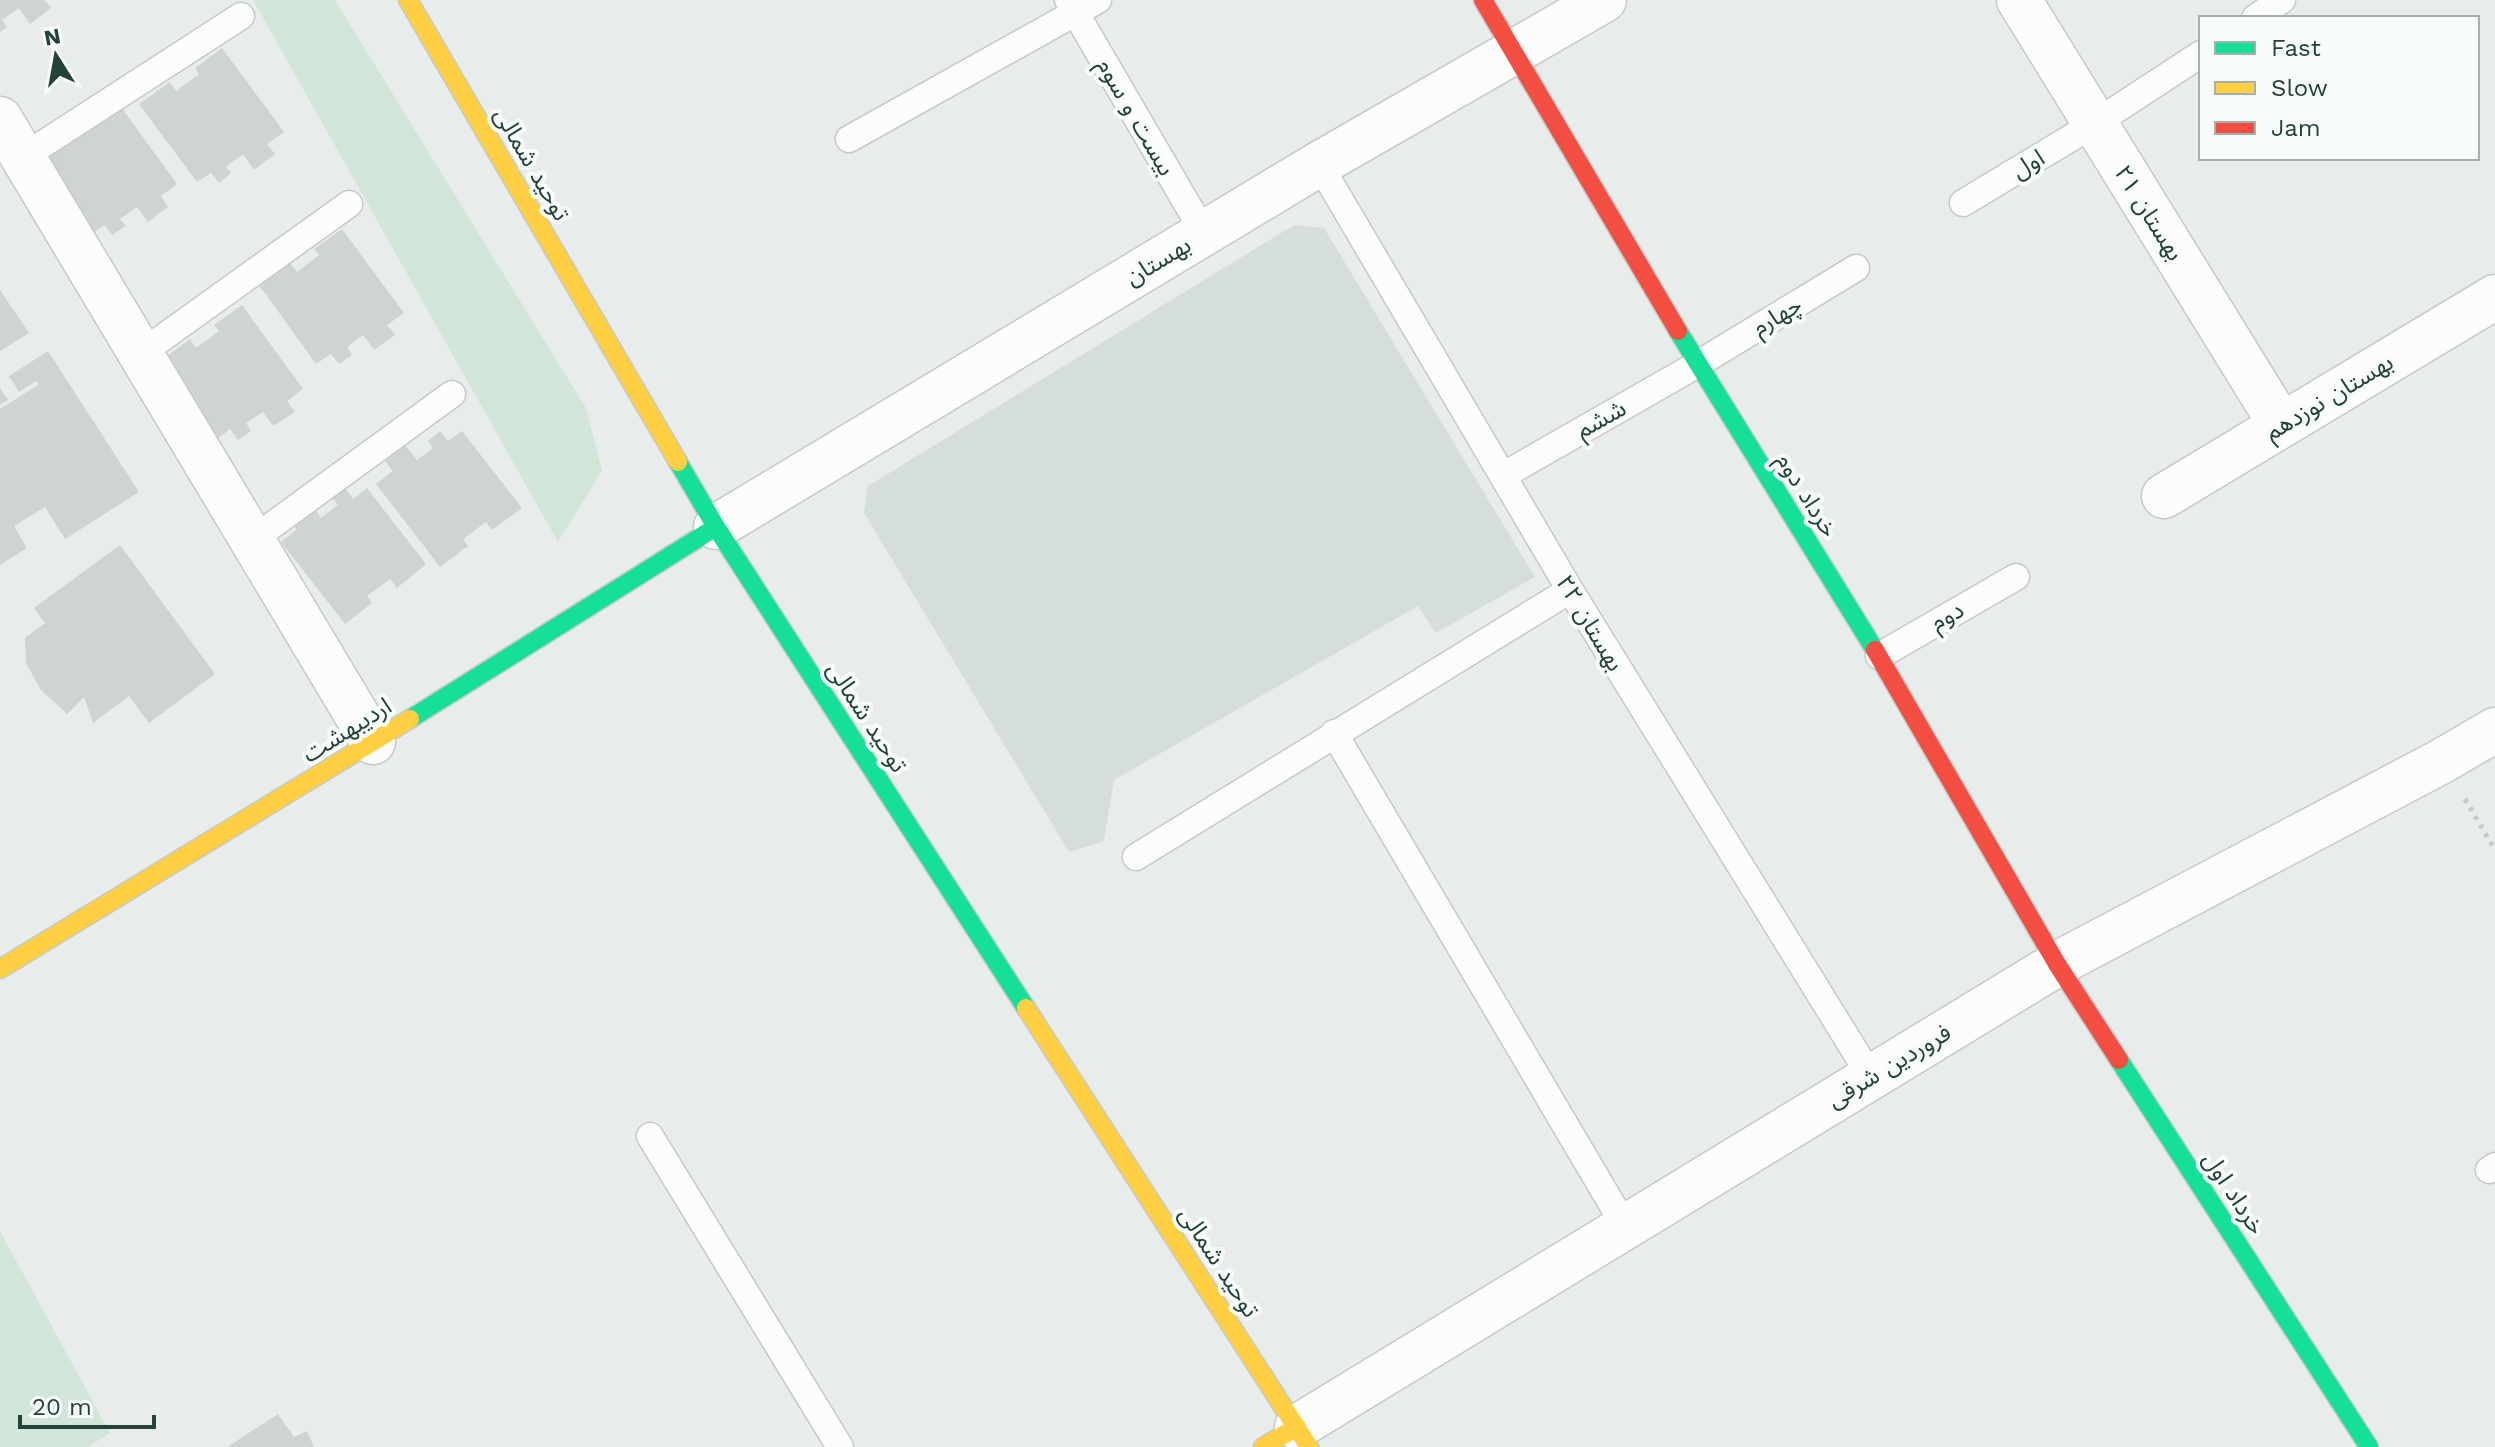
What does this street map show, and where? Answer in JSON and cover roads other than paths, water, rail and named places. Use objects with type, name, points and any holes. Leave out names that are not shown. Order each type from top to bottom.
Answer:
[{"type":"street","name":"توحید شمالی","points":[[408,0],[716,527],[1289,1440]]},
{"type":"street","name":"خرداد دوم","points":[[1483,0],[1698,364],[1879,656],[2057,964]]},
{"type":"street","name":"بهستان","points":[[716,527],[1319,164],[1604,0]]},
{"type":"street","name":"بهستان ۲۱","points":[[2019,0],[2281,425]]},
{"type":"street","points":[[0,119],[373,742]]},
{"type":"street","name":"بهستان نوزدهم","points":[[2164,496],[2495,297]]},
{"type":"street","name":"اردیبهشت","points":[[0,969],[373,742],[716,527]]},
{"type":"street","name":"فروردین شرقی","points":[[1289,1440],[1626,1228],[2057,964],[2495,730]]},
{"type":"street","name":"خرداد اول","points":[[2057,964],[2369,1447]]},
{"type":"lane","points":[[2258,16],[2282,0]]},
{"type":"lane","points":[[849,139],[1080,4]]},
{"type":"lane","name":"بیست و سوم","points":[[1080,4],[1204,233]]},
{"type":"lane","points":[[23,157],[241,16]]},
{"type":"lane","points":[[2094,124],[2199,55]]},
{"type":"lane","name":"اول","points":[[1963,203],[2094,124]]},
{"type":"lane","name":"بهستان ۲۲","points":[[1319,164],[1570,590],[1871,1077]]},
{"type":"lane","points":[[140,354],[349,204]]},
{"type":"lane","name":"چهارم","points":[[1698,364],[1856,268]]},
{"type":"lane","name":"ششم","points":[[1504,475],[1698,364]]},
{"type":"lane","points":[[252,540],[452,394]]},
{"type":"lane","name":"دوم","points":[[1879,656],[2016,577]]},
{"type":"lane","points":[[1136,857],[1570,590]]},
{"type":"lane","points":[[1334,733],[1626,1228]]},
{"type":"lane","points":[[650,1136],[840,1447]]}]
